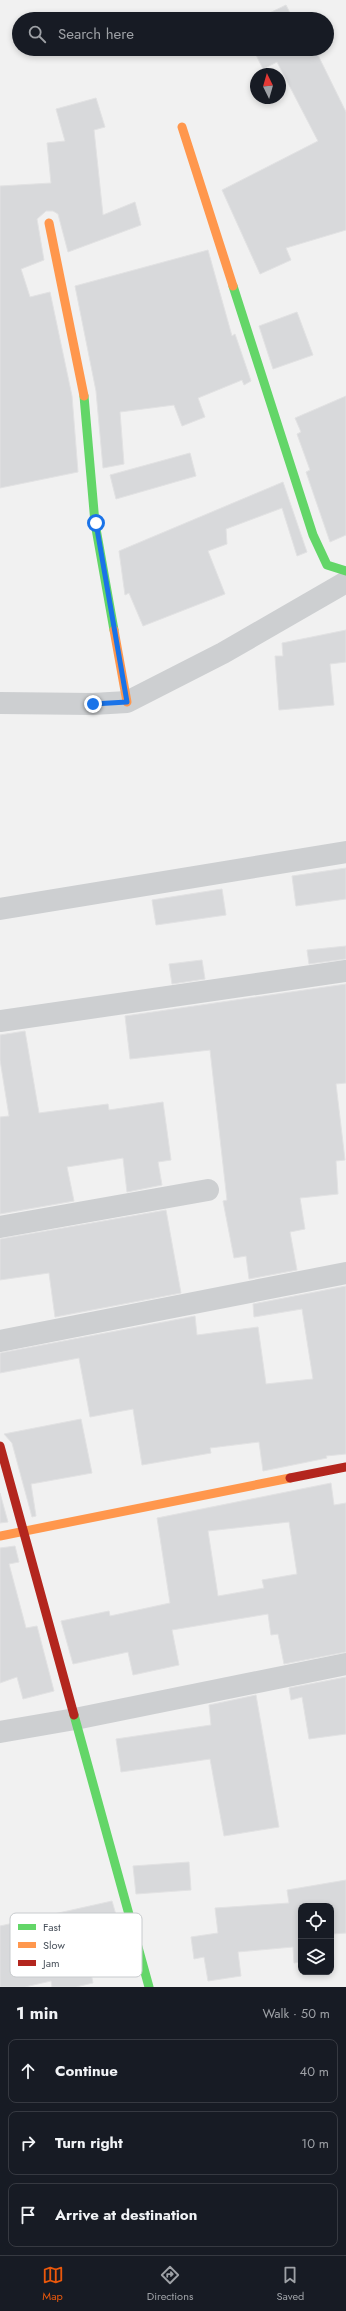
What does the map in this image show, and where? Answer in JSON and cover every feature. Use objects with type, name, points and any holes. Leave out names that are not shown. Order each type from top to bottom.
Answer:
[{"type":"street","points":[[182,126],[230,270],[313,535],[327,565],[346,571]]},
{"type":"street","points":[[49,223],[84,394],[96,523],[127,702]]},
{"type":"street","points":[[0,703],[93,704],[127,702],[223,653],[346,582]]},
{"type":"street","points":[[0,909],[346,852]]},
{"type":"street","points":[[0,1021],[346,971]]},
{"type":"street","points":[[0,1227],[208,1190]]},
{"type":"street","points":[[0,1341],[346,1273]]},
{"type":"street","points":[[0,1446],[129,1913]]},
{"type":"street","points":[[0,1536],[346,1467]]},
{"type":"street","points":[[0,1732],[75,1719],[346,1664]]},
{"type":"street","points":[[142,1962],[149,1987]]},
{"type":"building","points":[[286,5],[290,12],[272,12]]},
{"type":"building","points":[[256,56],[318,56],[346,112],[346,230],[286,248],[291,260],[260,274],[222,190],[318,141],[286,79],[286,68],[280,68],[277,62],[262,68]]},
{"type":"building","points":[[96,98],[105,127],[94,130],[103,215],[135,202],[141,225],[68,252],[58,214],[53,211],[46,211],[37,219],[44,260],[21,269],[30,297],[50,292],[72,396],[78,472],[0,488],[0,186],[51,183],[47,143],[65,141],[56,109]]},
{"type":"building","points":[[208,250],[232,336],[235,334],[251,381],[244,385],[242,380],[198,398],[205,417],[182,426],[174,405],[120,412],[124,464],[103,468],[96,391],[75,286]]},
{"type":"building","points":[[297,312],[313,355],[273,369],[259,326]]},
{"type":"building","points":[[346,396],[346,535],[330,542],[306,472],[310,470],[297,434],[301,432],[295,418]]},
{"type":"building","points":[[190,453],[196,476],[116,499],[110,475]]},
{"type":"building","points":[[283,482],[307,552],[297,556],[282,508],[226,529],[227,544],[208,551],[225,594],[143,626],[129,593],[125,595],[119,551]]},
{"type":"building","points":[[346,630],[346,662],[330,664],[334,705],[279,710],[275,656],[283,656],[282,643]]},
{"type":"building","points":[[346,868],[346,899],[296,906],[292,876]]},
{"type":"building","points":[[222,889],[226,915],[156,925],[152,900]]},
{"type":"building","points":[[346,946],[346,959],[309,964],[307,950]]},
{"type":"building","points":[[202,960],[205,979],[172,984],[169,964]]},
{"type":"building","points":[[346,984],[346,1083],[336,1084],[345,1160],[336,1161],[338,1194],[300,1198],[305,1229],[290,1232],[297,1270],[249,1279],[246,1256],[234,1258],[223,1201],[227,1200],[210,1050],[130,1059],[125,1016]]},
{"type":"building","points":[[25,1031],[39,1113],[108,1104],[109,1110],[163,1102],[171,1160],[158,1162],[162,1185],[127,1192],[123,1158],[67,1167],[74,1201],[0,1214],[0,1117],[9,1116],[0,1060],[0,1035]]},
{"type":"building","points":[[166,1210],[181,1293],[55,1317],[49,1273],[0,1280],[0,1239]]},
{"type":"building","points":[[346,1286],[346,1454],[326,1456],[327,1458],[263,1471],[259,1442],[210,1448],[211,1453],[142,1465],[133,1409],[90,1417],[79,1358],[0,1373],[0,1353],[195,1316],[197,1335],[258,1327],[266,1384],[313,1379],[302,1309],[254,1317],[253,1304]]},
{"type":"building","points":[[81,1419],[92,1473],[31,1484],[36,1516],[32,1517],[12,1443],[4,1434]]},
{"type":"building","points":[[331,1483],[334,1505],[346,1503],[346,1652],[284,1664],[278,1634],[271,1635],[268,1614],[172,1630],[179,1665],[133,1675],[128,1652],[73,1664],[61,1621],[109,1611],[110,1616],[170,1603],[157,1518]],"holes":[[[289,1522],[297,1574],[262,1580],[264,1588],[218,1596],[208,1531]]]},
{"type":"building","points":[[0,1493],[8,1522],[0,1523]]},
{"type":"building","points":[[15,1546],[19,1562],[9,1564],[26,1628],[37,1626],[54,1691],[23,1699],[17,1677],[0,1683],[0,1548]]},
{"type":"building","points":[[346,1677],[346,1734],[309,1739],[302,1697],[291,1700],[289,1688]]},
{"type":"building","points":[[256,1695],[279,1827],[224,1836],[210,1759],[121,1772],[116,1739],[211,1725],[209,1705]]},
{"type":"building","points":[[189,1862],[191,1890],[136,1894],[133,1866]]},
{"type":"building","points":[[346,1880],[346,1933],[334,1934],[334,1903],[298,1903],[298,1962],[294,1963],[293,1947],[238,1952],[241,1976],[208,1981],[204,1957],[194,1959],[191,1937],[218,1933],[215,1908],[289,1903],[287,1890]]},
{"type":"building","points":[[112,1901],[115,1913],[58,1913]]},
{"type":"building","points":[[10,1924],[10,1977],[92,1977],[93,1983],[76,1987],[52,1987],[51,1981],[25,1987],[0,1987],[0,1926]]},
{"type":"traffic: fast","points":[[233,286],[313,535],[327,565],[346,571]]},
{"type":"traffic: fast","points":[[84,396],[95,523],[114,630]]},
{"type":"traffic: fast","points":[[74,1715],[129,1913]]},
{"type":"traffic: fast","points":[[142,1962],[149,1987]]},
{"type":"traffic: slow","points":[[182,127],[233,286]]},
{"type":"traffic: slow","points":[[49,223],[84,396]]},
{"type":"traffic: slow","points":[[114,630],[127,702]]},
{"type":"traffic: slow","points":[[0,1536],[290,1478]]},
{"type":"traffic: jam","points":[[0,1446],[74,1715]]},
{"type":"traffic: jam","points":[[290,1478],[346,1467]]},
{"type":"route","points":[[93,704],[127,702],[96,523]]}]
